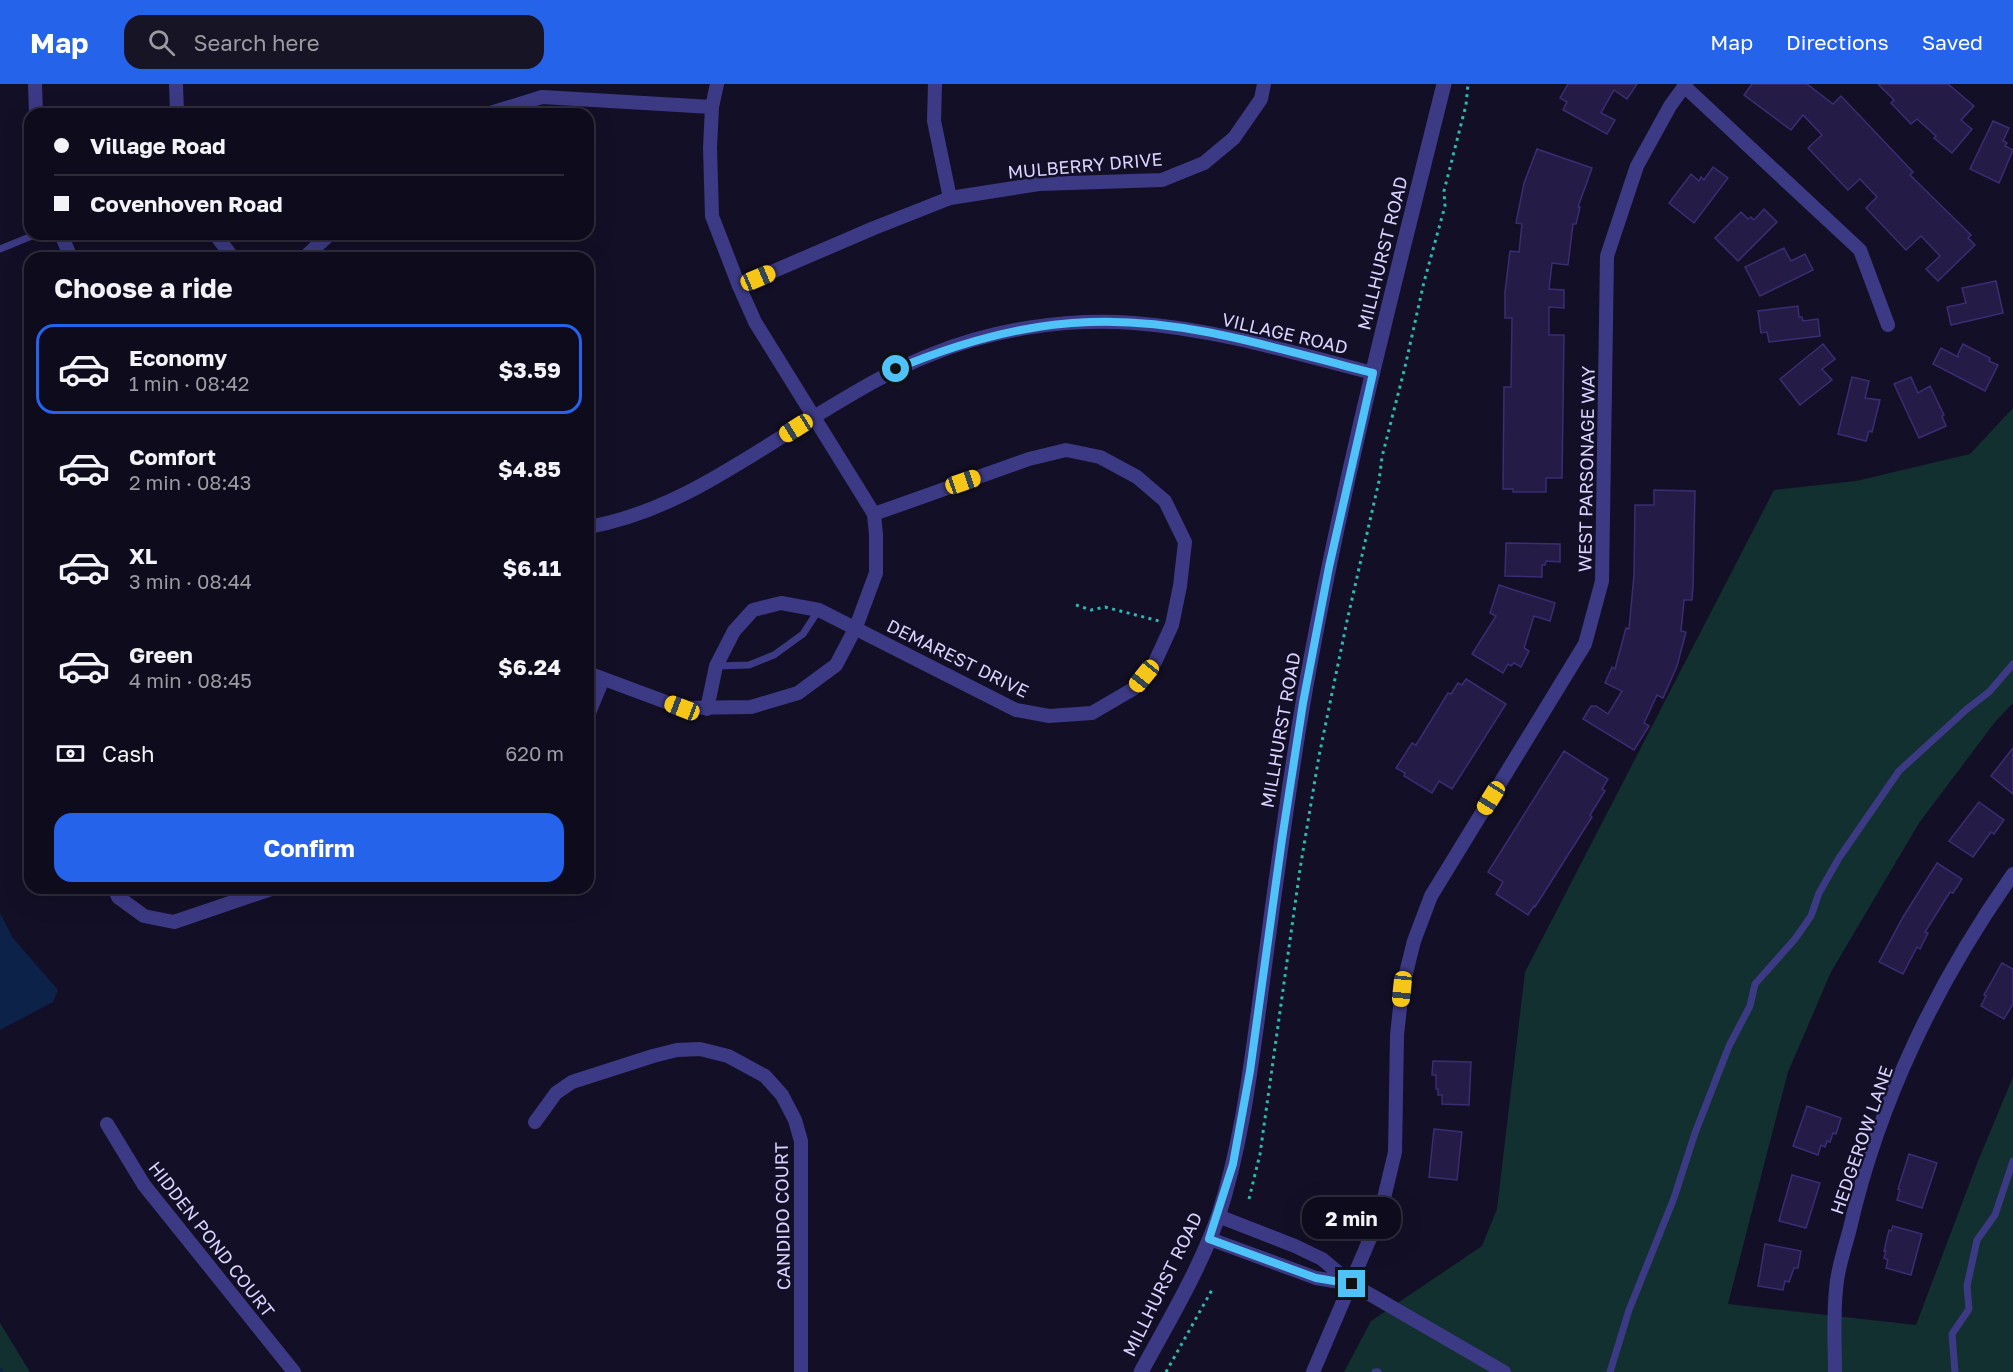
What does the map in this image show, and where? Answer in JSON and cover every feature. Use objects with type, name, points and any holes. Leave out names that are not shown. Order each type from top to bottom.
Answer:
[{"type":"street","points":[[35,84],[36,108]]},
{"type":"street","points":[[176,84],[177,108]]},
{"type":"street","points":[[594,675],[682,708],[751,707],[798,693],[836,665],[856,627],[876,573],[874,514],[755,322],[712,216],[710,147],[712,106],[717,84]]},
{"type":"street","points":[[935,84],[934,121],[950,198]]},
{"type":"street","name":"MULBERRY DRIVE","points":[[739,286],[950,198],[1039,184],[1162,180],[1204,163],[1234,138],[1261,99],[1264,84]]},
{"type":"street","name":"MILLHURST ROAD","points":[[1141,1372],[1209,1239],[1233,1164],[1250,1071],[1303,703],[1329,567],[1373,373],[1444,84]]},
{"type":"street","points":[[1685,85],[1860,250],[1888,325]]},
{"type":"street","name":"WEST PARSONAGE WAY","points":[[1313,1372],[1380,1215],[1395,1152],[1397,1035],[1402,989],[1414,941],[1431,896],[1585,644],[1602,581],[1607,256],[1636,166],[1670,106],[1685,85]]},
{"type":"street","points":[[506,108],[542,97],[712,106]]},
{"type":"street","points":[[310,252],[324,240]]},
{"type":"street","name":"VILLAGE ROAD","points":[[594,525],[673,500],[700,487],[896,369],[932,354],[1013,330],[1052,324],[1092,322],[1133,322],[1177,327],[1373,373]]},
{"type":"street","name":"DEMAREST DRIVE","points":[[707,709],[716,666],[734,632],[753,610],[781,603],[819,610],[1016,710],[1049,716],[1092,713],[1133,689],[1155,662],[1172,625],[1180,586],[1185,542],[1166,501],[1137,477],[1100,457],[1066,450],[1029,459],[874,514]]},
{"type":"street","points":[[594,701],[603,679]]},
{"type":"street","name":"HEDGEROW LANE","points":[[1835,1372],[1836,1289],[1858,1191],[1897,1081],[1945,983],[1989,908],[2013,874]]},
{"type":"street","points":[[117,894],[144,916],[174,922],[256,894]]},
{"type":"street","name":"CANDIDO COURT","points":[[535,1122],[556,1093],[572,1082],[676,1050],[700,1049],[728,1056],[765,1076],[782,1095],[795,1120],[801,1141],[801,1372]]},
{"type":"street","name":"HIDDEN POND COURT","points":[[107,1124],[144,1185],[294,1372]]},
{"type":"street","points":[[1218,1216],[1322,1259],[1352,1284],[1501,1372]]},
{"type":"street","points":[[1209,1239],[1316,1278],[1352,1284]]},
{"type":"lane","points":[[0,249],[24,239]]},
{"type":"lane","points":[[716,666],[749,665],[774,655],[802,634],[819,610]]},
{"type":"lane","points":[[1610,1372],[1629,1310],[1674,1198],[1695,1133],[1729,1046],[1750,1006],[1755,984],[1795,939],[1811,916],[1819,893],[1839,858],[1899,771],[1989,692],[2013,664]]},
{"type":"lane","points":[[1955,1372],[1952,1334],[1970,1309],[1967,1286],[1977,1240],[1995,1215],[2013,1161]]},
{"type":"path","points":[[1249,1199],[1260,1154],[1319,756],[1379,481],[1382,457],[1444,206],[1444,191],[1466,105],[1468,84]]},
{"type":"path","points":[[1076,605],[1091,610],[1105,607],[1172,625]]},
{"type":"path","points":[[1166,1372],[1213,1288]]},
{"type":"green space","points":[[2013,408],[2013,703],[1995,722],[1919,823],[1831,972],[1788,1072],[1728,1304],[1916,1325],[1978,1161],[2013,1077],[2013,1372],[1344,1372],[1371,1321],[1482,1246],[1497,1209],[1525,972],[1774,490],[1856,481],[1970,454]]},
{"type":"green space","points":[[0,1323],[30,1372],[0,1372]]},
{"type":"water","points":[[0,913],[13,938],[58,990],[53,1002],[0,1030]]},
{"type":"building","points":[[1568,84],[1637,84],[1627,99],[1614,90],[1601,113],[1615,120],[1607,134],[1563,110],[1567,102],[1560,98]]},
{"type":"building","points":[[1752,84],[1807,84],[1833,104],[1841,96],[1913,172],[1910,175],[1971,235],[1968,238],[1975,245],[1938,281],[1926,269],[1940,256],[1921,236],[1906,250],[1866,208],[1877,197],[1860,179],[1848,190],[1808,148],[1822,135],[1803,115],[1791,130],[1744,95]]},
{"type":"building","points":[[1878,84],[1948,84],[1974,106],[1961,120],[1972,129],[1952,153],[1917,119],[1911,124],[1891,103],[1894,100]]},
{"type":"building","points":[[1993,121],[2009,128],[2003,141],[2007,143],[2005,146],[2013,150],[1999,183],[1970,169]]},
{"type":"building","points":[[1537,149],[1592,168],[1578,207],[1580,207],[1576,224],[1573,224],[1568,265],[1552,263],[1549,289],[1564,290],[1564,308],[1549,307],[1549,335],[1564,335],[1562,478],[1546,478],[1546,492],[1513,492],[1513,489],[1503,489],[1504,387],[1511,387],[1512,318],[1505,318],[1505,292],[1510,251],[1519,252],[1522,224],[1516,223],[1524,183]]},
{"type":"building","points":[[1713,167],[1728,178],[1694,223],[1669,203],[1691,174],[1699,181],[1701,177],[1704,180]]},
{"type":"building","points":[[1764,209],[1777,222],[1738,261],[1715,238],[1741,212],[1748,219],[1751,217],[1754,220]]},
{"type":"building","points":[[1784,248],[1791,261],[1805,254],[1813,270],[1760,296],[1745,267]]},
{"type":"building","points":[[1996,281],[2003,313],[1951,325],[1947,307],[1966,303],[1962,288]]},
{"type":"building","points":[[1798,306],[1799,317],[1802,317],[1803,321],[1818,319],[1820,336],[1769,342],[1767,332],[1761,333],[1758,311]]},
{"type":"building","points":[[1823,344],[1835,359],[1822,369],[1832,380],[1800,405],[1780,379]]},
{"type":"building","points":[[1963,344],[1990,358],[1989,361],[1998,365],[1985,391],[1933,364],[1941,348],[1958,357]]},
{"type":"building","points":[[1852,377],[1869,381],[1865,398],[1880,400],[1872,432],[1869,431],[1866,441],[1838,434]]},
{"type":"building","points":[[1911,377],[1918,393],[1930,386],[1944,415],[1942,416],[1946,426],[1919,438],[1894,384]]},
{"type":"building","points":[[1654,490],[1695,491],[1692,600],[1684,600],[1681,631],[1686,632],[1677,666],[1663,698],[1657,695],[1644,723],[1649,726],[1634,750],[1583,719],[1591,706],[1596,706],[1608,714],[1622,691],[1605,683],[1612,667],[1615,669],[1626,628],[1629,629],[1634,575],[1635,505],[1654,505]]},
{"type":"building","points":[[1506,543],[1560,544],[1560,562],[1546,561],[1545,565],[1542,565],[1542,577],[1505,576]]},
{"type":"building","points":[[1499,585],[1555,603],[1550,621],[1534,616],[1524,648],[1529,651],[1521,667],[1514,663],[1511,666],[1508,664],[1503,673],[1472,654],[1496,616],[1490,613]]},
{"type":"building","points":[[1466,679],[1506,704],[1452,789],[1439,781],[1432,793],[1404,776],[1405,773],[1396,768],[1412,743],[1416,745],[1448,693],[1451,694],[1458,683],[1462,685]]},
{"type":"building","points":[[2013,748],[2013,794],[1991,776]]},
{"type":"building","points":[[1564,751],[1608,779],[1602,789],[1605,791],[1590,815],[1592,817],[1528,915],[1496,894],[1503,882],[1488,872]]},
{"type":"building","points":[[1979,802],[2004,820],[1994,834],[1991,832],[1973,857],[1949,841]]},
{"type":"building","points":[[1937,863],[1962,879],[1953,893],[1950,892],[1925,932],[1928,933],[1920,949],[1917,947],[1903,974],[1879,962],[1903,917]]},
{"type":"building","points":[[2002,963],[2013,969],[2013,1004],[2004,1019],[1981,1006],[1986,996],[1984,995]]},
{"type":"building","points":[[1433,1061],[1471,1062],[1469,1105],[1442,1104],[1442,1095],[1438,1095],[1438,1089],[1436,1089],[1436,1075],[1432,1075]]},
{"type":"building","points":[[1807,1106],[1841,1118],[1836,1134],[1833,1133],[1830,1142],[1827,1141],[1825,1147],[1821,1145],[1818,1155],[1793,1146]]},
{"type":"building","points":[[1434,1129],[1462,1132],[1457,1180],[1429,1177]]},
{"type":"building","points":[[1909,1154],[1937,1163],[1922,1208],[1897,1200],[1900,1190],[1898,1189]]},
{"type":"building","points":[[1792,1175],[1820,1183],[1806,1228],[1779,1221]]},
{"type":"building","points":[[1893,1226],[1922,1234],[1911,1275],[1886,1268],[1888,1260],[1884,1258],[1886,1251],[1884,1251],[1889,1230],[1891,1231]]},
{"type":"building","points":[[1765,1244],[1801,1251],[1798,1268],[1794,1268],[1789,1282],[1785,1281],[1783,1290],[1758,1286]]},
{"type":"route","points":[[896,369],[932,354],[1013,330],[1052,324],[1133,322],[1177,327],[1221,336],[1373,373],[1329,567],[1303,703],[1250,1071],[1233,1164],[1209,1239],[1316,1278],[1352,1284]]}]
